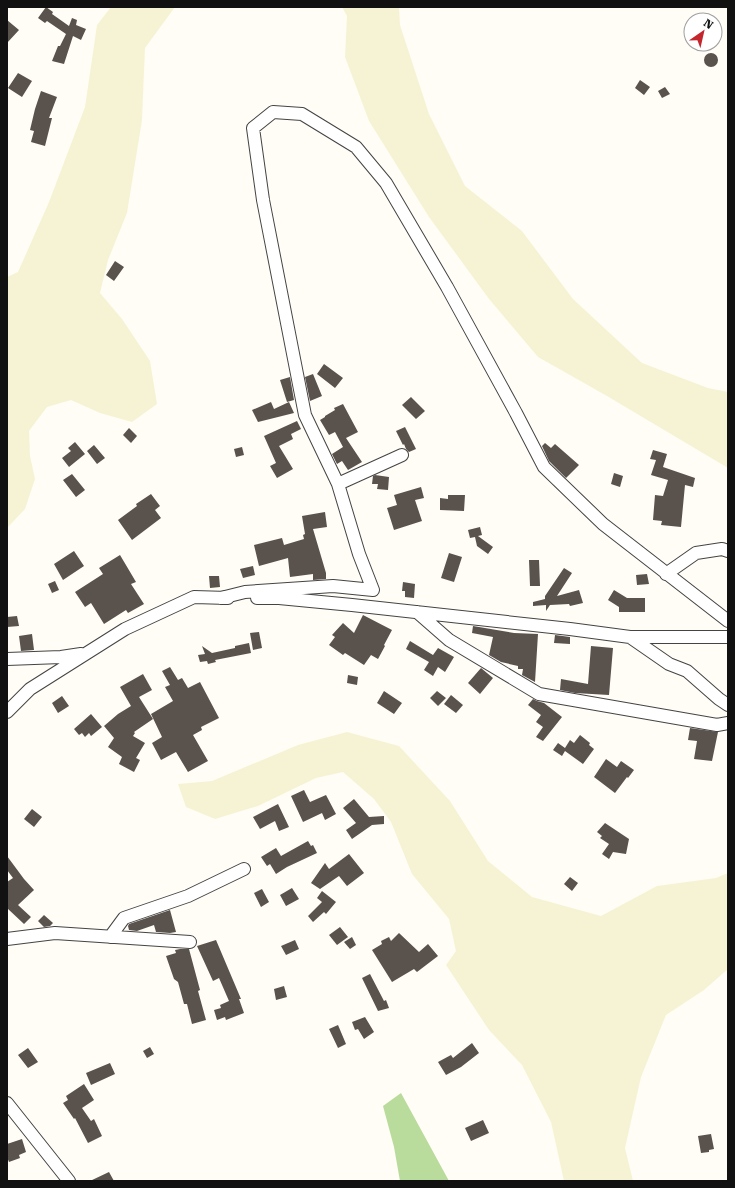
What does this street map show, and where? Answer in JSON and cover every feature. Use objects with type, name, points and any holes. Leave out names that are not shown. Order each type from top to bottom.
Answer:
[{"type":"street","points":[[221,598],[244,592],[333,586],[373,590],[359,554],[338,484],[305,415],[263,200],[253,128],[273,112],[302,114],[356,147],[386,182],[447,287],[544,467],[603,524],[728,621]]},
{"type":"street","points":[[338,484],[402,455]]},
{"type":"street","points":[[666,574],[696,553],[722,549],[728,551]]},
{"type":"street","points":[[7,712],[30,690],[125,629],[194,597],[279,598],[418,612],[630,637],[728,637]]},
{"type":"street","points":[[418,612],[449,640],[539,694],[717,726],[728,723]]},
{"type":"street","points":[[630,637],[669,664],[687,671],[718,699],[728,704]]},
{"type":"street","points":[[7,659],[62,657],[88,653]]},
{"type":"street","points":[[110,937],[124,918],[188,896],[244,869]]},
{"type":"street","points":[[7,940],[55,933],[190,942]]},
{"type":"street","points":[[7,1102],[69,1181]]},
{"type":"shaded area","points":[[111,7],[175,7],[145,48],[142,120],[127,213],[108,260],[100,293],[122,319],[150,361],[157,404],[132,422],[100,413],[71,400],[47,407],[29,431],[30,456],[35,479],[25,509],[7,528],[7,277],[18,272],[49,202],[85,107],[97,25]]},
{"type":"shaded area","points":[[342,7],[399,7],[400,25],[429,114],[465,186],[522,231],[573,299],[642,363],[708,388],[728,392],[728,468],[538,357],[489,299],[429,217],[369,121],[345,57],[347,16]]},
{"type":"shaded area","points":[[347,732],[399,746],[450,801],[488,861],[532,897],[601,916],[657,886],[716,878],[728,873],[728,969],[704,990],[666,1015],[641,1077],[625,1148],[633,1181],[564,1181],[551,1122],[522,1065],[489,1030],[446,965],[456,951],[449,919],[412,874],[391,822],[374,799],[343,772],[316,778],[258,806],[215,819],[186,807],[178,784],[212,781],[298,745]]},
{"type":"green space","points":[[401,1093],[449,1181],[400,1181],[394,1147],[383,1106]]},
{"type":"building","points":[[46,7],[53,12],[52,14],[69,26],[72,18],[77,20],[76,25],[86,29],[81,40],[73,36],[64,64],[52,61],[58,46],[60,46],[66,34],[47,21],[45,23],[38,18]]},
{"type":"building","points":[[7,20],[19,30],[7,43]]},
{"type":"building","points":[[711,53],[716,55],[718,60],[716,65],[711,67],[706,65],[704,60],[706,55]]},
{"type":"building","points":[[18,73],[32,81],[22,97],[8,88]]},
{"type":"building","points":[[640,80],[650,87],[644,95],[635,88]]},
{"type":"building","points":[[665,87],[670,94],[662,98],[658,91]]},
{"type":"building","points":[[41,91],[57,97],[49,118],[52,118],[45,146],[31,142],[34,131],[30,130]]},
{"type":"building","points":[[115,261],[124,267],[114,281],[106,275]]},
{"type":"building","points":[[324,364],[343,378],[335,388],[317,374]]},
{"type":"building","points":[[313,374],[322,396],[310,401],[305,377]]},
{"type":"building","points":[[290,377],[294,400],[287,402],[280,380]]},
{"type":"building","points":[[411,397],[425,411],[416,419],[402,405]]},
{"type":"building","points":[[271,402],[274,409],[289,402],[294,413],[258,422],[252,410]]},
{"type":"building","points":[[343,404],[358,432],[346,438],[362,462],[348,470],[342,461],[337,464],[332,454],[343,447],[335,432],[329,435],[320,420],[335,410],[334,408]]},
{"type":"building","points":[[297,421],[301,429],[291,434],[293,439],[279,446],[293,469],[277,478],[270,466],[276,463],[264,436]]},
{"type":"building","points":[[405,427],[416,449],[409,452],[404,444],[403,445],[396,431]]},
{"type":"building","points":[[129,428],[137,436],[131,443],[123,435]]},
{"type":"building","points":[[75,442],[85,454],[69,467],[62,458],[71,451],[68,448]]},
{"type":"building","points":[[545,443],[551,448],[555,444],[579,465],[566,478],[549,461],[542,446]]},
{"type":"building","points":[[94,445],[105,458],[97,464],[87,451]]},
{"type":"building","points":[[242,447],[244,455],[236,457],[234,449]]},
{"type":"building","points":[[653,450],[667,454],[663,467],[695,478],[693,487],[685,485],[681,527],[661,525],[662,521],[653,520],[655,495],[663,496],[668,480],[651,475],[656,460],[650,459]]},
{"type":"building","points":[[614,473],[623,476],[620,487],[611,484]]},
{"type":"building","points":[[72,474],[85,490],[76,497],[63,480]]},
{"type":"building","points":[[373,476],[389,477],[388,490],[377,489],[378,484],[372,484]]},
{"type":"building","points":[[421,487],[424,498],[415,500],[422,521],[394,530],[387,508],[397,505],[394,495]]},
{"type":"building","points":[[151,494],[160,506],[155,510],[161,518],[132,540],[118,520],[137,506],[136,504]]},
{"type":"building","points":[[448,495],[465,495],[464,511],[440,510],[440,498],[448,499]]},
{"type":"building","points":[[325,512],[327,527],[313,529],[326,573],[326,579],[313,580],[313,574],[290,577],[288,558],[259,566],[254,545],[282,538],[284,545],[304,539],[303,535],[305,534],[302,516]]},
{"type":"building","points":[[480,527],[482,535],[478,536],[493,547],[488,554],[477,546],[475,537],[470,538],[468,530]]},
{"type":"building","points":[[74,551],[84,566],[63,580],[54,564]]},
{"type":"building","points":[[449,553],[462,557],[454,582],[441,578]]},
{"type":"building","points":[[120,555],[136,582],[131,584],[144,604],[128,613],[126,610],[104,624],[91,603],[85,607],[75,592],[103,574],[99,568]]},
{"type":"building","points":[[529,560],[539,560],[540,586],[530,586]]},
{"type":"building","points":[[253,566],[255,575],[243,578],[240,569]]},
{"type":"building","points":[[564,568],[572,573],[557,596],[579,590],[583,603],[570,606],[569,604],[550,605],[546,611],[546,605],[533,606],[533,602],[545,599],[545,596]]},
{"type":"building","points":[[647,574],[649,584],[637,585],[636,575]]},
{"type":"building","points":[[209,576],[219,576],[220,587],[210,588]]},
{"type":"building","points":[[55,581],[59,590],[52,593],[48,584]]},
{"type":"building","points":[[403,582],[415,584],[414,598],[405,597],[405,591],[402,591]]},
{"type":"building","points":[[614,590],[627,598],[645,598],[645,612],[619,612],[619,607],[608,600]]},
{"type":"building","points":[[363,615],[392,630],[378,659],[371,655],[364,665],[345,653],[343,655],[329,645],[335,637],[332,635],[343,623],[354,633]]},
{"type":"building","points":[[17,616],[19,626],[7,627],[7,617]]},
{"type":"building","points":[[473,626],[514,633],[538,634],[535,682],[522,675],[523,669],[518,669],[518,666],[501,662],[489,655],[493,637],[472,633]]},
{"type":"building","points":[[259,632],[262,648],[253,650],[250,633]]},
{"type":"building","points":[[32,634],[34,650],[21,651],[19,636]]},
{"type":"building","points":[[555,635],[570,637],[570,644],[554,643]]},
{"type":"building","points":[[410,641],[433,655],[438,648],[454,657],[445,672],[438,667],[433,676],[424,670],[429,662],[406,649]]},
{"type":"building","points":[[249,643],[251,653],[215,660],[216,662],[208,664],[207,661],[200,662],[198,655],[205,654],[202,646],[212,653]]},
{"type":"building","points":[[591,646],[613,648],[609,695],[575,693],[560,690],[561,679],[588,684]]},
{"type":"building","points":[[170,667],[178,680],[182,678],[188,688],[200,682],[219,718],[201,727],[202,730],[193,735],[208,761],[188,772],[176,752],[161,760],[152,743],[162,737],[151,714],[173,701],[165,687],[170,685],[162,671]]},
{"type":"building","points":[[481,668],[493,678],[480,694],[468,683]]},
{"type":"building","points":[[143,674],[152,690],[139,697],[153,719],[134,732],[135,733],[133,736],[145,743],[136,758],[140,760],[134,772],[119,764],[122,757],[108,747],[114,738],[104,726],[118,714],[131,706],[120,687]]},
{"type":"building","points":[[348,675],[358,677],[357,685],[347,683]]},
{"type":"building","points":[[384,691],[402,703],[394,714],[377,703]]},
{"type":"building","points":[[437,691],[446,698],[438,706],[430,698]]},
{"type":"building","points":[[451,695],[463,705],[456,713],[444,704]]},
{"type":"building","points":[[62,696],[69,706],[58,713],[52,703]]},
{"type":"building","points":[[533,699],[544,703],[562,717],[543,741],[536,737],[543,727],[536,722],[541,715],[528,705]]},
{"type":"building","points":[[91,714],[102,727],[91,736],[89,733],[85,737],[82,733],[79,735],[74,729]]},
{"type":"building","points":[[690,728],[718,732],[712,761],[694,759],[697,741],[688,740]]},
{"type":"building","points":[[580,735],[590,743],[589,745],[594,749],[583,764],[565,751],[562,756],[553,750],[558,743],[565,748],[570,740],[574,743]]},
{"type":"building","points":[[606,759],[617,767],[621,761],[634,770],[615,793],[594,777]]},
{"type":"building","points":[[304,790],[310,802],[326,795],[336,814],[325,820],[322,813],[303,822],[291,796]]},
{"type":"building","points":[[354,799],[369,817],[384,816],[384,824],[372,825],[352,839],[346,830],[356,823],[343,808]]},
{"type":"building","points":[[278,804],[289,827],[279,831],[275,821],[260,829],[253,817]]},
{"type":"building","points":[[32,809],[42,817],[34,827],[24,819]]},
{"type":"building","points":[[605,823],[629,839],[626,854],[613,852],[609,859],[602,854],[609,844],[600,838],[602,836],[597,832]]},
{"type":"building","points":[[308,841],[311,846],[313,845],[317,853],[287,867],[276,874],[270,864],[267,866],[261,857],[276,848],[281,856]]},
{"type":"building","points":[[349,854],[364,873],[347,886],[339,876],[320,889],[311,883],[325,863],[329,869]]},
{"type":"building","points":[[7,856],[34,890],[18,905],[31,917],[24,924],[7,908],[7,882],[13,878],[7,870]]},
{"type":"building","points":[[570,877],[578,883],[572,891],[564,884]]},
{"type":"building","points":[[292,888],[299,899],[286,906],[280,895]]},
{"type":"building","points":[[262,889],[269,902],[261,907],[254,893]]},
{"type":"building","points":[[322,891],[336,902],[326,914],[324,912],[313,922],[308,916],[322,902],[317,898]]},
{"type":"building","points":[[170,910],[176,932],[156,932],[154,925],[137,931],[129,930],[129,924]]},
{"type":"building","points":[[44,915],[53,923],[50,926],[44,927],[38,921]]},
{"type":"building","points":[[340,927],[348,937],[337,945],[329,935]]},
{"type":"building","points":[[399,933],[419,952],[428,944],[438,956],[417,972],[414,969],[392,982],[372,950],[382,944],[381,941],[389,937],[391,941]]},
{"type":"building","points":[[352,937],[356,945],[350,949],[344,942]]},
{"type":"building","points":[[216,940],[241,999],[239,999],[244,1013],[226,1020],[225,1017],[217,1020],[214,1010],[221,1008],[220,1005],[229,1001],[219,978],[213,981],[197,946]]},
{"type":"building","points":[[295,940],[299,949],[286,955],[281,946]]},
{"type":"building","points":[[189,949],[206,1020],[192,1024],[187,1004],[184,1004],[178,982],[174,979],[166,956],[176,953],[175,950]]},
{"type":"building","points":[[370,974],[384,1001],[386,1000],[389,1008],[378,1011],[362,978]]},
{"type":"building","points":[[284,986],[287,997],[276,1000],[274,989]]},
{"type":"building","points":[[365,1017],[374,1032],[364,1039],[358,1029],[355,1030],[352,1022]]},
{"type":"building","points":[[338,1025],[346,1044],[338,1048],[329,1029]]},
{"type":"building","points":[[472,1043],[479,1053],[461,1067],[446,1075],[438,1062],[451,1055],[453,1058]]},
{"type":"building","points":[[150,1047],[154,1054],[147,1058],[143,1051]]},
{"type":"building","points":[[28,1048],[38,1062],[28,1068],[18,1055]]},
{"type":"building","points":[[110,1063],[115,1074],[91,1085],[86,1073]]},
{"type":"building","points":[[84,1084],[94,1100],[82,1108],[91,1121],[94,1119],[102,1136],[88,1143],[75,1118],[74,1119],[63,1103],[68,1100],[66,1096]]},
{"type":"building","points":[[483,1120],[489,1133],[471,1141],[465,1128]]},
{"type":"building","points":[[711,1134],[714,1149],[709,1150],[709,1152],[701,1153],[698,1136]]},
{"type":"building","points":[[22,1139],[26,1152],[19,1155],[20,1158],[9,1162],[7,1157],[7,1144]]},
{"type":"building","points":[[109,1172],[114,1181],[90,1181]]}]
